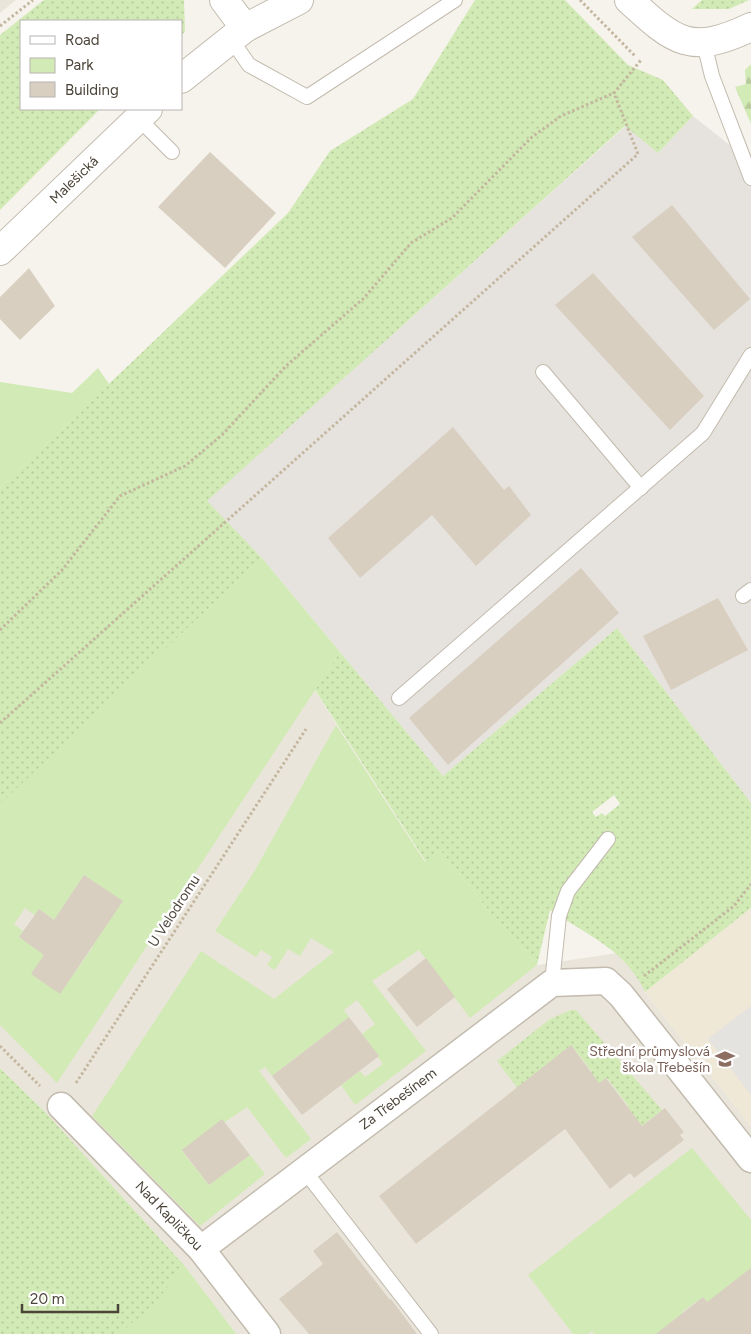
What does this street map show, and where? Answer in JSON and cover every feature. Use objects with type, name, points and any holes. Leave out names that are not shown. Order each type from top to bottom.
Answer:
[{"type":"street","points":[[224,0],[238,33]]},
{"type":"street","points":[[182,77],[238,33],[298,0]]},
{"type":"street","points":[[629,0],[660,28],[673,37],[690,43],[704,43],[726,39],[751,27]]},
{"type":"street","name":"Malešická","points":[[0,251],[143,113]]},
{"type":"street","points":[[552,983],[613,988],[751,1159]]},
{"type":"street","name":"Za Třebešínem","points":[[201,1249],[552,983]]},
{"type":"street","name":"Nad Kapličkou","points":[[61,1106],[201,1249],[267,1334]]},
{"type":"lane","points":[[238,33],[249,65],[307,97],[455,0]]},
{"type":"lane","points":[[704,43],[712,76],[751,178]]},
{"type":"lane","points":[[143,113],[172,152]]},
{"type":"lane","points":[[399,698],[703,433],[751,355]]},
{"type":"lane","points":[[543,372],[642,488]]},
{"type":"lane","points":[[552,983],[559,916],[568,890],[608,839]]},
{"type":"lane","points":[[304,1170],[431,1334]]},
{"type":"path","points":[[0,26],[33,0]]},
{"type":"path","points":[[580,0],[636,57]]},
{"type":"path","points":[[0,630],[62,570],[120,496],[185,466],[222,435],[286,366],[364,298],[411,243],[452,218],[532,138],[561,116],[614,93],[641,60]]},
{"type":"path","points":[[0,722],[638,154],[614,93]]},
{"type":"path","name":"U Velodromu","points":[[61,1106],[306,729]]},
{"type":"path","points":[[613,988],[734,906],[751,884]]},
{"type":"path","points":[[0,1046],[61,1106]]},
{"type":"shaded area","points":[[0,0],[16,0],[0,13]]},
{"type":"shaded area","points":[[693,116],[745,157],[751,154],[751,803],[617,628],[443,776],[262,558],[206,501],[626,126],[658,153]]},
{"type":"shaded area","points":[[340,652],[315,691],[425,862],[485,906],[537,965],[618,953],[640,979],[645,992],[751,1126],[751,1334],[236,1334],[183,1264],[46,1113],[0,1068],[0,804]]},
{"type":"shaded area","name":"Střední průmyslová škola Třebešín","points":[[751,908],[751,1126],[645,992]]},
{"type":"shaded area","points":[[751,1006],[751,1095],[708,1039]]},
{"type":"green space","points":[[44,0],[184,0],[185,32],[182,34],[182,20],[20,20],[20,110],[99,110],[0,210],[0,35]]},
{"type":"green space","points":[[475,0],[565,0],[628,65],[663,80],[693,116],[658,153],[625,126],[207,501],[262,558],[0,805],[0,488],[288,213],[330,151],[413,99]]},
{"type":"green space","points":[[702,0],[749,0],[729,9],[692,9]]},
{"type":"green space","points":[[751,64],[751,124],[735,87],[746,84],[745,70]]},
{"type":"green space","points":[[98,368],[109,384],[0,488],[0,382],[72,393]]},
{"type":"green space","points":[[262,558],[340,652],[57,1083],[0,1025],[0,804]],"holes":[[[84,875],[122,901],[100,935],[61,910]],[[25,908],[35,915],[39,909],[93,947],[60,993],[45,955],[19,937],[23,931],[14,924]]]},
{"type":"green space","points":[[617,628],[751,803],[751,908],[645,992],[628,965],[617,954],[550,910],[537,965],[485,906],[440,850],[426,862],[315,690],[340,652],[443,776]],"holes":[[[614,795],[620,804],[605,816],[602,813],[596,817],[592,812]]]},
{"type":"green space","points":[[336,725],[425,862],[440,850],[485,906],[537,965],[470,1018],[419,950],[372,981],[426,1051],[355,1105],[341,1085],[360,1071],[365,1077],[383,1064],[362,1034],[375,1024],[357,1000],[344,1010],[349,1017],[272,1076],[265,1067],[259,1071],[311,1139],[286,1158],[247,1107],[182,1151],[209,1185],[250,1155],[265,1174],[200,1226],[92,1116],[201,951],[274,999],[334,952],[311,938],[300,956],[288,949],[275,970],[267,965],[272,957],[261,950],[256,957],[215,931],[254,872]]},
{"type":"green space","points":[[571,1010],[576,1010],[662,1110],[638,1129],[619,1114],[629,1107],[607,1078],[596,1086],[588,1075],[592,1072],[572,1046],[528,1079],[525,1098],[497,1061],[550,1019]]},
{"type":"green space","points":[[0,1068],[46,1113],[183,1264],[236,1334],[0,1334]]},
{"type":"green space","points":[[692,1148],[751,1220],[751,1271],[733,1282],[709,1304],[703,1297],[682,1312],[688,1320],[658,1334],[594,1334],[592,1331],[588,1334],[573,1334],[528,1275]]},
{"type":"green space","points":[[183,1264],[236,1334],[119,1334],[157,1302]]},
{"type":"building","points":[[210,152],[276,213],[225,268],[158,207]]},
{"type":"building","points":[[672,205],[750,299],[714,330],[632,237]]},
{"type":"building","points":[[29,268],[55,306],[20,340],[0,319],[0,297]]},
{"type":"building","points":[[593,273],[704,396],[670,430],[555,305]]},
{"type":"building","points":[[453,427],[504,490],[509,486],[531,515],[476,566],[432,515],[360,578],[328,538]]},
{"type":"building","points":[[581,568],[619,613],[448,765],[409,718]]},
{"type":"building","points":[[718,598],[748,650],[671,690],[643,636]]},
{"type":"building","points":[[84,875],[123,901],[60,994],[31,974],[44,955],[19,937],[39,909],[54,920]]},
{"type":"building","points":[[426,958],[455,997],[417,1027],[387,989]]},
{"type":"building","points":[[349,1017],[379,1056],[302,1115],[272,1076]]},
{"type":"building","points":[[571,1045],[599,1083],[606,1078],[642,1126],[665,1108],[684,1132],[680,1135],[684,1140],[634,1178],[630,1173],[610,1189],[565,1129],[416,1244],[379,1196]]},
{"type":"building","points":[[222,1119],[250,1155],[209,1185],[182,1150]]},
{"type":"building","points":[[337,1232],[417,1334],[309,1334],[279,1299],[323,1264],[313,1251]]},
{"type":"building","points":[[751,1268],[751,1334],[656,1334],[703,1297],[707,1302]]},
{"type":"place","name":"Střední průmyslová škola Třebešín","points":[[725,1059]]}]
